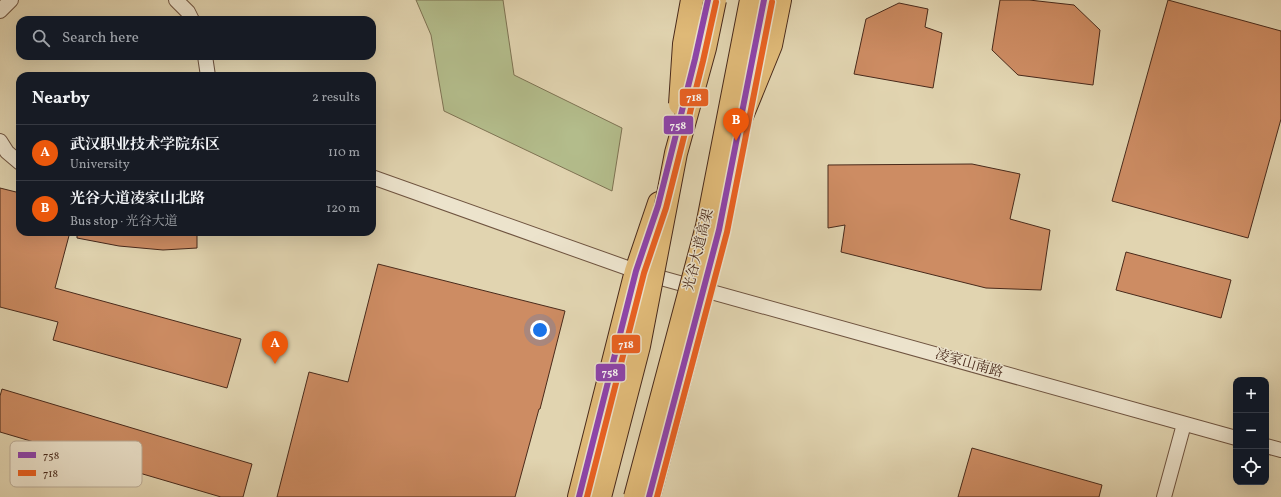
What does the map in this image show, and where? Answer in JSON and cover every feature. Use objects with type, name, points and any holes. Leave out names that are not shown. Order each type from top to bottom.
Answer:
[{"type":"main road","points":[[676,153],[684,44],[692,0]]},
{"type":"main road","points":[[579,497],[636,271],[658,206],[695,59],[708,0]]},
{"type":"main road","points":[[600,497],[639,346],[676,153],[706,48],[715,0]]},
{"type":"main road","name":"光谷大道高架","points":[[635,497],[706,226],[751,0]]},
{"type":"main road","points":[[649,497],[719,230],[764,0]]},
{"type":"main road","points":[[740,121],[771,46],[780,0]]},
{"type":"street","points":[[0,11],[11,0]]},
{"type":"street","points":[[176,0],[190,16]]},
{"type":"street","points":[[206,60],[207,72]]},
{"type":"street","points":[[0,141],[7,152],[16,159]]},
{"type":"street","name":"凌家山南路","points":[[376,178],[636,271],[1233,437]]},
{"type":"street","points":[[1164,497],[1184,424]]},
{"type":"street","points":[[1269,447],[1281,450]]},
{"type":"green space","points":[[416,0],[503,0],[514,75],[622,128],[612,191],[444,111],[431,35]]},
{"type":"building","points":[[1000,0],[1029,0],[1074,5],[1100,30],[1093,85],[1018,75],[992,50]]},
{"type":"building","points":[[1168,0],[1281,31],[1281,119],[1248,238],[1112,201]]},
{"type":"building","points":[[899,3],[928,9],[925,27],[942,33],[933,88],[854,74],[866,19]]},
{"type":"building","points":[[972,164],[1020,174],[1010,219],[1050,230],[1041,290],[986,288],[841,252],[845,225],[828,228],[828,165]]},
{"type":"building","points":[[0,188],[16,192],[16,236],[69,236],[55,288],[241,339],[227,388],[53,340],[58,322],[0,307]]},
{"type":"building","points":[[77,236],[197,236],[197,248],[163,250],[119,246],[77,238]]},
{"type":"building","points":[[1126,252],[1231,280],[1221,318],[1116,290]]},
{"type":"building","points":[[378,264],[565,311],[540,409],[515,497],[277,497],[309,372],[348,382]]},
{"type":"building","points":[[2,389],[252,464],[243,497],[221,497],[142,474],[142,441],[31,441],[0,432],[0,396]]},
{"type":"building","points":[[972,448],[1102,485],[1099,497],[958,497]]},
{"type":"transit line","name":"758","points":[[579,497],[636,271],[658,206],[695,59],[708,0]]},
{"type":"transit line","name":"758","points":[[649,497],[719,230],[764,0]]},
{"type":"transit line","name":"718","points":[[587,497],[644,273],[666,208],[703,61],[716,2]]},
{"type":"transit line","name":"718","points":[[657,497],[727,232],[772,2]]},
{"type":"place","name":"光谷大道凌家山北路","points":[[736,141]]},
{"type":"place","name":"武汉职业技术学院东区","points":[[275,364]]}]
